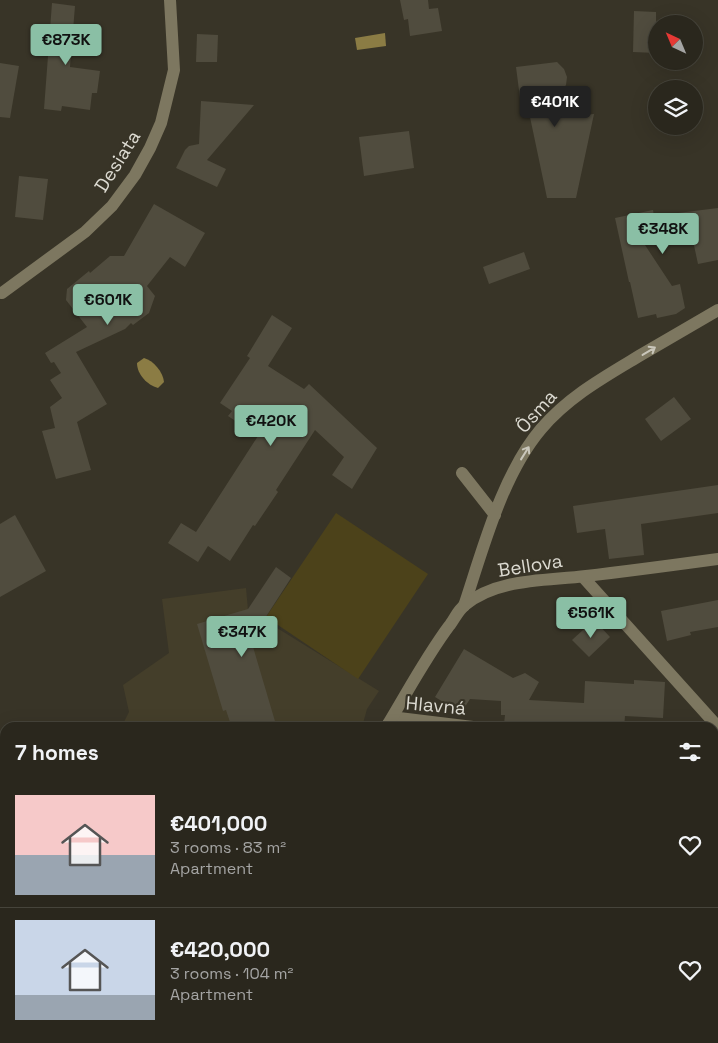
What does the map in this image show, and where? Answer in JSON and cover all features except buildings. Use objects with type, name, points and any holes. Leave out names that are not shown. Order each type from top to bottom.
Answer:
[{"type":"street","name":"Desiata","points":[[2,293],[85,232],[112,206],[135,175],[161,123],[174,70],[170,0]]},
{"type":"street","name":"Ôsma","points":[[464,606],[502,495],[523,455],[540,430],[568,403],[602,379],[718,310]]},
{"type":"street","points":[[462,473],[495,514]]},
{"type":"street","name":"Bellova","points":[[390,722],[439,639],[464,606],[482,594],[503,586],[518,583],[582,577],[718,559]]},
{"type":"street","points":[[582,577],[713,722]]},
{"type":"street","name":"Hlavná","points":[[394,722],[399,718],[432,722]]},
{"type":"shaded area","points":[[385,33],[386,46],[357,50],[355,38]]},
{"type":"shaded area","points":[[144,358],[154,364],[162,374],[164,382],[158,388],[147,382],[137,367],[137,363]]},
{"type":"shaded area","points":[[336,513],[428,574],[358,679],[266,617]]},
{"type":"shaded area","points":[[246,588],[248,610],[379,691],[367,709],[363,722],[124,722],[129,712],[123,685],[169,653],[162,599]]}]
